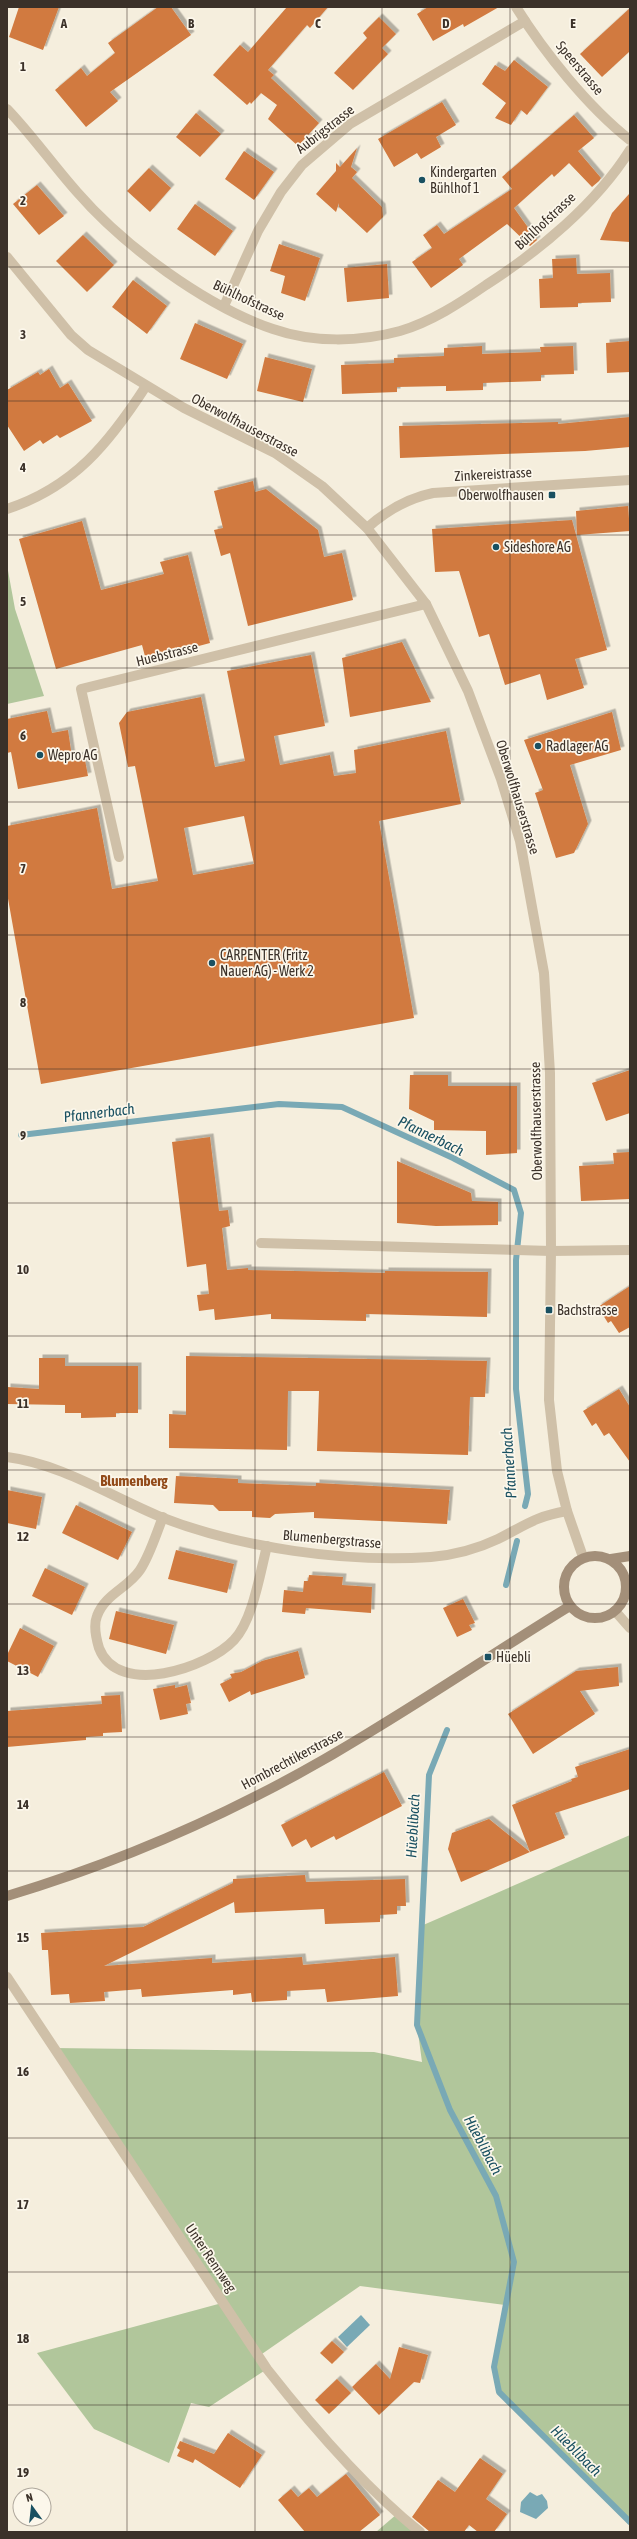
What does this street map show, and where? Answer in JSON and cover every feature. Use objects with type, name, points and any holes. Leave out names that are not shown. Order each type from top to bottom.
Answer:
[{"type":"main road","points":[[611,1559],[624,1573],[628,1585],[622,1603],[615,1611],[606,1616],[592,1618],[578,1613],[570,1606],[564,1588],[565,1579],[572,1566],[583,1557],[602,1556],[611,1559],[630,1556]]},
{"type":"main road","name":"Hombrechtikerstrasse","points":[[7,1896],[109,1863],[274,1786],[369,1733],[570,1606]]},
{"type":"street","name":"Speerstrasse","points":[[516,7],[525,22],[580,92],[614,127],[630,140]]},
{"type":"street","name":"Aubrigstrasse","points":[[224,306],[258,231],[281,192],[302,165],[350,124],[525,22]]},
{"type":"street","name":"Bühlhofstrasse","points":[[7,109],[32,136],[77,192],[123,238],[174,277],[224,306],[273,330],[311,338],[340,340],[401,330],[434,317],[468,298],[523,261],[601,188],[630,150]]},
{"type":"street","name":"Oberwolfhauserstrasse","points":[[7,257],[71,335],[88,350],[146,386],[275,453],[322,486],[367,528],[426,604],[468,691],[501,779],[520,841],[544,973],[550,1073],[551,1252],[549,1400],[558,1471],[567,1512],[583,1557]]},
{"type":"street","points":[[7,509],[47,492],[96,455],[118,429],[146,386]]},
{"type":"street","name":"Zinkereistrasse","points":[[367,528],[384,514],[410,500],[433,493],[630,480]]},
{"type":"street","name":"Huebstrasse","points":[[119,857],[81,689],[426,604]]},
{"type":"street","points":[[261,1243],[551,1252],[630,1250]]},
{"type":"street","name":"Blumenbergstrasse","points":[[7,1457],[21,1459],[66,1473],[163,1517],[293,1552],[359,1557],[430,1557],[474,1549],[544,1515],[567,1512]]},
{"type":"street","points":[[163,1517],[140,1570],[130,1581],[108,1598],[97,1616],[95,1637],[102,1654],[114,1666],[131,1675],[151,1675],[174,1671],[211,1657],[234,1640],[246,1621],[267,1546]]},
{"type":"street","points":[[615,1611],[630,1628]]},
{"type":"street","name":"Unter Rennweg","points":[[7,1977],[267,2369],[300,2411],[397,2514],[420,2532]]},
{"type":"green space","points":[[7,565],[15,609],[44,696],[7,704]]},
{"type":"green space","points":[[630,1835],[630,2522],[499,2392],[494,2367],[505,2305],[360,2286],[259,2356],[267,2369],[209,2407],[191,2403],[169,2463],[94,2429],[37,2353],[222,2303],[54,2048],[374,2052],[422,2062],[417,2025],[421,1926]]},
{"type":"green space","points":[[397,2514],[420,2532],[376,2532]]},
{"type":"water","points":[[361,2315],[370,2325],[347,2347],[338,2337]]},
{"type":"water","points":[[530,2492],[537,2496],[542,2494],[547,2501],[548,2508],[536,2519],[520,2512],[521,2502]]},
{"type":"building","points":[[19,7],[59,7],[43,50],[9,37]]},
{"type":"building","points":[[158,7],[171,7],[191,35],[110,92],[118,101],[86,127],[55,90],[81,68],[87,76],[115,53],[108,43]]},
{"type":"building","points":[[287,7],[328,7],[310,28],[307,25],[268,70],[274,75],[271,78],[319,123],[298,146],[268,119],[277,105],[261,93],[251,104],[250,102],[247,105],[213,75],[240,45],[248,52]]},
{"type":"building","points":[[428,7],[499,7],[464,27],[463,24],[433,41],[417,14]]},
{"type":"building","points":[[630,8],[630,51],[602,77],[580,54]]},
{"type":"building","points":[[379,17],[396,34],[382,48],[388,54],[353,90],[334,73],[367,38],[363,33]]},
{"type":"building","points":[[514,60],[548,87],[527,115],[521,110],[511,125],[495,118],[506,103],[482,84],[495,65],[505,71]]},
{"type":"building","points":[[442,102],[456,125],[436,137],[441,147],[421,159],[417,153],[394,167],[378,139]]},
{"type":"building","points":[[196,113],[221,134],[200,157],[176,137]]},
{"type":"building","points":[[574,115],[594,138],[578,151],[601,178],[599,181],[592,187],[569,163],[554,177],[552,174],[514,208],[537,240],[530,246],[507,224],[459,259],[463,265],[431,288],[412,262],[432,248],[423,235],[437,225],[444,234],[512,189],[502,177]]},
{"type":"building","points":[[357,148],[351,167],[357,172],[352,178],[382,207],[383,217],[367,233],[339,207],[339,203],[336,212],[316,194],[336,171],[336,163],[340,167]]},
{"type":"building","points":[[244,151],[274,172],[254,200],[225,179]]},
{"type":"building","points":[[149,168],[171,188],[150,212],[127,191]]},
{"type":"building","points":[[37,185],[64,216],[39,235],[13,204]]},
{"type":"building","points":[[630,193],[630,242],[600,240],[612,213]]},
{"type":"building","points":[[195,204],[233,231],[215,256],[177,229]]},
{"type":"building","points":[[83,235],[114,265],[87,292],[56,261]]},
{"type":"building","points":[[279,244],[320,258],[305,301],[281,293],[285,276],[270,271]]},
{"type":"building","points":[[576,258],[577,274],[610,273],[611,302],[578,303],[578,307],[540,308],[539,279],[553,278],[552,259]]},
{"type":"building","points":[[387,264],[389,298],[347,302],[344,268]]},
{"type":"building","points":[[133,280],[167,306],[147,334],[112,307]]},
{"type":"building","points":[[195,323],[243,344],[227,379],[180,359]]},
{"type":"building","points":[[630,341],[630,372],[607,373],[606,343]]},
{"type":"building","points":[[482,346],[482,354],[541,352],[540,347],[573,346],[574,374],[541,375],[541,381],[483,383],[483,390],[446,391],[446,386],[397,387],[397,392],[342,394],[341,365],[394,363],[394,358],[444,356],[444,348]]},
{"type":"building","points":[[265,357],[312,369],[303,402],[257,391]]},
{"type":"building","points":[[49,369],[60,388],[68,383],[92,421],[60,438],[57,435],[43,444],[40,440],[24,451],[7,425],[7,390],[38,372],[40,375]]},
{"type":"building","points":[[630,417],[630,447],[585,451],[400,458],[399,426],[558,422],[558,424]]},
{"type":"building","points":[[253,481],[255,492],[266,489],[318,530],[324,557],[342,553],[353,600],[248,626],[230,553],[221,556],[214,530],[223,528],[214,491]]},
{"type":"building","points":[[628,506],[630,531],[577,535],[576,511]]},
{"type":"building","points":[[572,520],[607,650],[575,659],[584,688],[547,700],[540,674],[505,685],[489,634],[479,637],[459,571],[435,572],[432,529]]},
{"type":"building","points":[[82,521],[101,590],[164,574],[160,562],[188,555],[210,643],[146,660],[142,645],[56,669],[19,539]]},
{"type":"building","points":[[402,642],[431,702],[350,717],[342,658]]},
{"type":"building","points":[[311,655],[325,726],[274,736],[280,765],[330,755],[334,776],[356,773],[354,750],[446,731],[461,804],[379,821],[414,1018],[41,1084],[7,893],[7,826],[97,808],[112,889],[158,881],[135,766],[128,767],[119,723],[127,712],[201,697],[215,767],[245,761],[227,671]],"holes":[[[244,816],[254,864],[193,875],[184,828]]]},
{"type":"building","points":[[47,711],[52,733],[68,730],[72,757],[84,755],[88,776],[18,789],[11,752],[7,753],[7,719]]},
{"type":"building","points":[[612,712],[621,750],[570,765],[588,824],[574,853],[556,858],[535,793],[543,790],[524,740]]},
{"type":"building","points":[[630,1070],[630,1113],[606,1121],[592,1083]]},
{"type":"building","points":[[410,1075],[448,1075],[448,1086],[517,1086],[517,1153],[486,1155],[486,1131],[434,1130],[434,1121],[409,1109]]},
{"type":"building","points":[[210,1137],[219,1211],[228,1210],[230,1226],[222,1228],[227,1270],[248,1268],[248,1270],[385,1273],[385,1271],[488,1272],[487,1317],[366,1314],[366,1321],[271,1319],[271,1314],[215,1320],[214,1309],[199,1311],[197,1295],[209,1294],[206,1264],[187,1267],[172,1142]]},
{"type":"building","points":[[630,1152],[630,1199],[581,1201],[579,1166],[614,1164],[613,1153]]},
{"type":"building","points":[[397,1161],[471,1193],[472,1201],[498,1202],[498,1225],[436,1226],[397,1223]]},
{"type":"building","points":[[630,1286],[630,1327],[619,1333],[611,1321],[608,1323],[598,1307]]},
{"type":"building","points":[[186,1356],[487,1361],[485,1397],[470,1397],[468,1455],[317,1451],[319,1391],[288,1391],[287,1450],[169,1448],[169,1414],[186,1415]]},
{"type":"building","points":[[39,1358],[65,1358],[65,1366],[138,1366],[138,1413],[116,1413],[116,1417],[81,1418],[81,1413],[65,1413],[65,1405],[7,1404],[7,1387],[39,1389]]},
{"type":"building","points":[[619,1389],[630,1407],[630,1462],[609,1433],[604,1436],[596,1423],[592,1426],[583,1411]]},
{"type":"building","points":[[176,1476],[238,1479],[238,1483],[316,1486],[316,1483],[450,1490],[447,1524],[314,1518],[314,1512],[275,1514],[270,1518],[252,1517],[252,1511],[219,1511],[213,1505],[174,1503]]},
{"type":"building","points":[[7,1490],[42,1497],[36,1529],[7,1523]]},
{"type":"building","points":[[76,1505],[132,1532],[118,1560],[62,1533]]},
{"type":"building","points":[[176,1550],[234,1564],[227,1593],[168,1579]]},
{"type":"building","points":[[45,1568],[85,1587],[72,1615],[32,1596]]},
{"type":"building","points":[[309,1575],[343,1577],[342,1585],[372,1587],[371,1613],[306,1608],[305,1614],[282,1612],[284,1590],[303,1592],[304,1581],[308,1581]]},
{"type":"building","points":[[463,1599],[475,1623],[469,1625],[472,1630],[457,1637],[443,1608]]},
{"type":"building","points":[[116,1611],[174,1625],[166,1654],[109,1639]]},
{"type":"building","points":[[20,1628],[54,1646],[38,1677],[7,1661],[7,1655]]},
{"type":"building","points":[[298,1651],[305,1678],[251,1695],[250,1691],[229,1702],[220,1684],[232,1678],[230,1674],[241,1672],[262,1661]]},
{"type":"building","points":[[618,1667],[619,1686],[580,1691],[595,1714],[533,1754],[508,1714],[576,1671]]},
{"type":"building","points":[[175,1685],[175,1688],[187,1685],[191,1703],[186,1704],[188,1714],[160,1720],[153,1689]]},
{"type":"building","points":[[120,1695],[122,1732],[103,1733],[103,1736],[86,1737],[86,1740],[7,1747],[7,1711],[102,1704],[101,1696]]},
{"type":"building","points":[[630,1749],[630,1789],[555,1813],[565,1838],[530,1852],[512,1805],[572,1781],[571,1779],[578,1777],[575,1767]]},
{"type":"building","points":[[384,1772],[402,1806],[336,1840],[334,1836],[311,1848],[306,1839],[292,1847],[281,1825]]},
{"type":"building","points":[[489,1819],[530,1852],[461,1882],[448,1849],[452,1833]]},
{"type":"building","points":[[305,1875],[306,1882],[405,1879],[406,1906],[397,1906],[397,1914],[380,1915],[380,1922],[325,1924],[324,1909],[235,1913],[234,1902],[104,1966],[212,1958],[212,1963],[302,1957],[303,1965],[395,1957],[398,1996],[327,2002],[325,1989],[287,1991],[287,2000],[252,2002],[251,1993],[233,1995],[233,1990],[142,1997],[141,1989],[104,1992],[105,2001],[70,2003],[69,1994],[51,1995],[48,1950],[42,1950],[41,1933],[143,1927],[233,1883],[233,1879]]},
{"type":"building","points":[[332,2341],[344,2352],[332,2364],[320,2353]]},
{"type":"building","points":[[399,2347],[428,2355],[420,2383],[414,2382],[379,2415],[352,2387],[376,2364],[390,2379]]},
{"type":"building","points":[[337,2379],[351,2393],[329,2414],[315,2400]]},
{"type":"building","points":[[228,2433],[262,2455],[240,2488],[195,2459],[193,2463],[177,2456],[180,2450],[177,2448],[180,2441],[214,2454]]},
{"type":"building","points":[[480,2458],[503,2474],[486,2499],[507,2514],[494,2532],[478,2532],[469,2525],[464,2532],[430,2532],[412,2517],[438,2480],[455,2492]]},
{"type":"building","points":[[346,2474],[380,2515],[359,2532],[305,2532],[278,2500],[291,2489],[298,2497],[309,2488],[317,2497]]},
{"type":"waterway","name":"Pfannerbach","points":[[21,1135],[279,1104],[342,1107],[453,1158],[514,1190],[521,1213],[516,1260],[516,1389],[528,1494],[525,1506]]},
{"type":"waterway","name":"Pfannerbach","points":[[506,1585],[517,1541]]},
{"type":"waterway","name":"Hüeblibach","points":[[447,1730],[429,1775],[417,2025],[450,2110],[496,2196],[514,2262],[494,2367],[499,2392],[630,2522]]},
{"type":"place","name":"Kindergarten Bühlhof 1","points":[[422,180]]},
{"type":"place","name":"Oberwolfhausen","points":[[552,495]]},
{"type":"place","name":"Sideshore AG","points":[[496,547]]},
{"type":"place","name":"Radlager AG","points":[[538,746]]},
{"type":"place","name":"Wepro AG","points":[[40,755]]},
{"type":"place","name":"CARPENTER (Fritz Nauer AG) - Werk 2","points":[[212,963]]},
{"type":"place","name":"Bachstrasse","points":[[549,1310]]},
{"type":"place","name":"Hüebli","points":[[488,1657]]},
{"type":"district","name":"Blumenberg","points":[[134,1481]]}]
